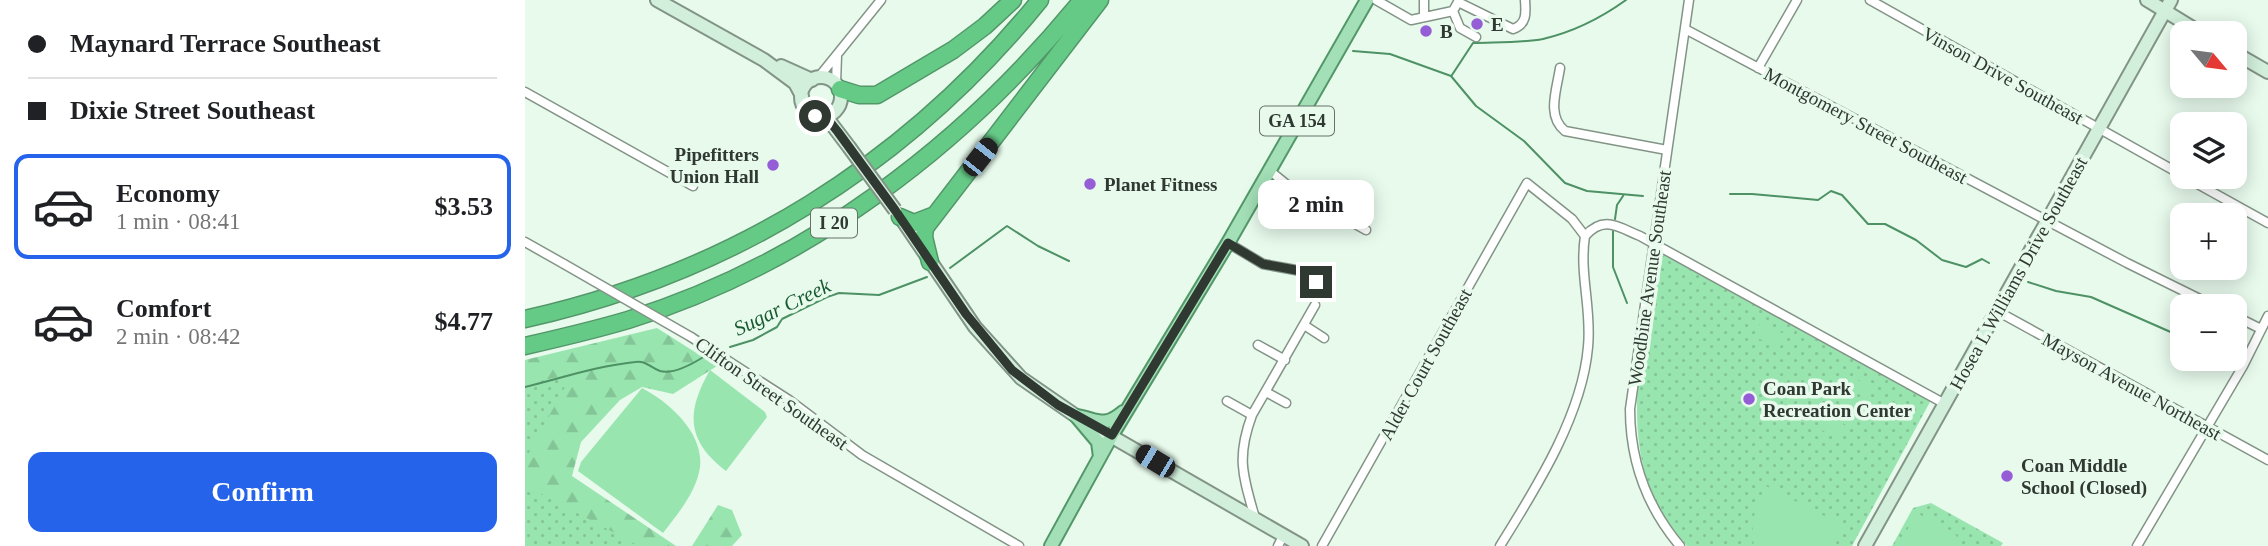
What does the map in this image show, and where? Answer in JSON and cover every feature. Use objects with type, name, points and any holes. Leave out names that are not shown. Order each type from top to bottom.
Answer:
[{"type":"highway","points":[[838,87],[859,95],[877,94],[953,50],[1013,0]]},
{"type":"highway","name":"I 20","points":[[525,319],[593,301],[690,267],[801,211],[907,135],[959,89],[1040,0]]},
{"type":"highway","name":"I 20","points":[[525,346],[629,320],[692,297],[759,266],[810,238],[877,194],[950,138],[990,102],[1035,55],[1082,0]]},
{"type":"highway","points":[[930,262],[924,237],[925,228],[1101,0]]},
{"type":"highway","points":[[898,213],[914,223],[926,220],[937,211]]},
{"type":"main road","name":"GA 154","points":[[1051,546],[1112,435],[1228,243],[1367,0]]},
{"type":"main road","points":[[1076,416],[1094,422],[1109,422],[1131,405]]},
{"type":"main road","points":[[1076,416],[1098,442],[1100,457]]},
{"type":"street","points":[[657,0],[764,60],[795,83],[809,113],[821,117],[838,132],[898,213],[975,327],[1012,370],[1076,416],[1255,518],[1281,541],[1302,546]]},
{"type":"street","points":[[801,96],[807,84],[815,79],[880,0]]},
{"type":"street","points":[[1377,0],[1411,20],[1453,11],[1458,2],[1513,29],[1524,21],[1525,0]]},
{"type":"street","points":[[1424,0],[1425,17]]},
{"type":"street","name":"Woodbine Avenue Southeast","points":[[1680,546],[1664,527],[1649,501],[1636,464],[1630,435],[1630,409],[1689,0]]},
{"type":"street","points":[[1758,68],[1797,0]]},
{"type":"street","name":"Vinson Drive Southeast","points":[[1870,0],[2170,168]]},
{"type":"street","points":[[2147,0],[2168,6],[2186,21]]},
{"type":"street","name":"Hosea L Williams Drive Southeast","points":[[1865,546],[2168,6]]},
{"type":"street","points":[[1453,11],[1460,28],[1476,37]]},
{"type":"street","name":"Montgomery Street Southeast","points":[[1685,29],[2190,294]]},
{"type":"street","points":[[838,52],[838,87],[841,96],[838,132]]},
{"type":"street","points":[[764,60],[815,79],[831,80],[838,87]]},
{"type":"street","points":[[2247,60],[2268,72]]},
{"type":"street","points":[[1560,68],[1554,114],[1556,121],[1565,131],[1667,150]]},
{"type":"street","points":[[525,92],[693,186]]},
{"type":"street","points":[[821,117],[838,108]]},
{"type":"street","points":[[1269,170],[1291,188],[1366,230]]},
{"type":"street","name":"Alder Court Southeast","points":[[1322,546],[1527,183],[1572,219],[1585,236]]},
{"type":"street","name":"Vinson Drive Southeast","points":[[2207,189],[2268,223]]},
{"type":"street","points":[[1500,546],[1550,460],[1583,380],[1589,326],[1582,265],[1585,236],[1595,226],[1610,224],[1655,243],[1945,404]]},
{"type":"street","name":"Clifton Street Southeast","points":[[525,242],[691,337],[789,400],[862,455],[1019,546]]},
{"type":"street","points":[[1228,243],[1263,264],[1301,271],[1316,282]]},
{"type":"street","points":[[1255,518],[1242,475],[1246,431],[1252,415],[1315,305]]},
{"type":"street","name":"Mayson Avenue Northeast","points":[[1997,311],[2268,460]]},
{"type":"street","points":[[2141,544],[2243,366],[2268,316]]},
{"type":"street","points":[[2247,322],[2261,329]]},
{"type":"street","points":[[1304,325],[1324,338]]},
{"type":"street","points":[[1258,345],[1285,360]]},
{"type":"street","points":[[1266,392],[1286,402]]},
{"type":"street","points":[[1227,401],[1252,415]]},
{"type":"green space","points":[[1665,255],[1931,400],[1852,546],[1687,546],[1663,514],[1649,487],[1640,450],[1637,395],[1657,257]]},
{"type":"green space","points":[[1761,322],[1786,335],[1779,349],[1754,336]]},
{"type":"green space","points":[[657,328],[717,366],[673,394],[642,387],[620,400],[581,442],[572,476],[676,546],[568,546],[525,529],[525,360]]},
{"type":"green space","points":[[710,370],[765,412],[767,417],[726,471],[703,448],[694,425],[697,399]]},
{"type":"green space","points":[[572,374],[525,460],[525,384]]},
{"type":"green space","points":[[1847,374],[1870,387],[1864,397],[1842,385]]},
{"type":"green space","points":[[642,388],[663,401],[683,420],[691,431],[700,454],[695,485],[663,533],[578,471],[581,462]]},
{"type":"green space","points":[[1839,389],[1862,401],[1856,411],[1834,399]]},
{"type":"green space","points":[[1832,403],[1854,415],[1848,426],[1826,413]]},
{"type":"green space","points":[[1824,418],[1846,430],[1840,440],[1818,428]]},
{"type":"green space","points":[[525,485],[639,546],[525,546]]},
{"type":"green space","points":[[1766,486],[1838,523],[1842,533],[1834,546],[1754,546],[1754,515]]},
{"type":"green space","points":[[1931,503],[2003,543],[2001,546],[1892,546],[1913,508]]},
{"type":"green space","points":[[718,505],[732,510],[742,535],[732,546],[692,546]]},
{"type":"green space","points":[[1917,513],[1957,536],[1952,546],[1898,546]]},
{"type":"waterway","name":"Sugar Creek","points":[[1452,75],[1473,43],[1526,41],[1554,36],[1586,24],[1626,0]]},
{"type":"waterway","points":[[1353,51],[1390,54],[1451,76],[1476,106],[1524,141],[1565,183],[1587,191],[1643,196]]},
{"type":"waterway","points":[[1730,194],[1818,200],[1831,191],[1842,195],[1868,224],[1885,224],[1916,240],[1942,260],[1966,267],[1982,259],[1989,263]]},
{"type":"waterway","points":[[1615,219],[1617,205],[1623,196]]},
{"type":"waterway","name":"Sugar Creek","points":[[950,268],[1007,226],[1038,246],[1069,261]]},
{"type":"waterway","points":[[1613,231],[1613,267],[1627,303]]},
{"type":"waterway","name":"Sugar Creek","points":[[730,347],[753,340],[777,327],[782,319],[827,297],[839,293],[879,295],[927,277]]},
{"type":"waterway","points":[[2028,282],[2056,291],[2091,297],[2170,332]]},
{"type":"waterway","name":"Sugar Creek","points":[[525,387],[593,369],[635,362],[645,363],[666,372],[684,368],[705,356]]},
{"type":"place","name":"E","points":[[1477,24]]},
{"type":"place","name":"B","points":[[1426,31]]},
{"type":"place","name":"Pipefitters Union Hall","points":[[773,165]]},
{"type":"place","name":"Planet Fitness","points":[[1090,184]]},
{"type":"place","name":"Coan Park Recreation Center","points":[[1749,399]]},
{"type":"place","name":"Coan Middle School (Closed)","points":[[2007,476]]},
{"type":"route","points":[[815,116],[830,122],[838,132],[975,327],[1012,370],[1058,405],[1112,435],[1228,243],[1263,264],[1301,271],[1316,282]]}]
